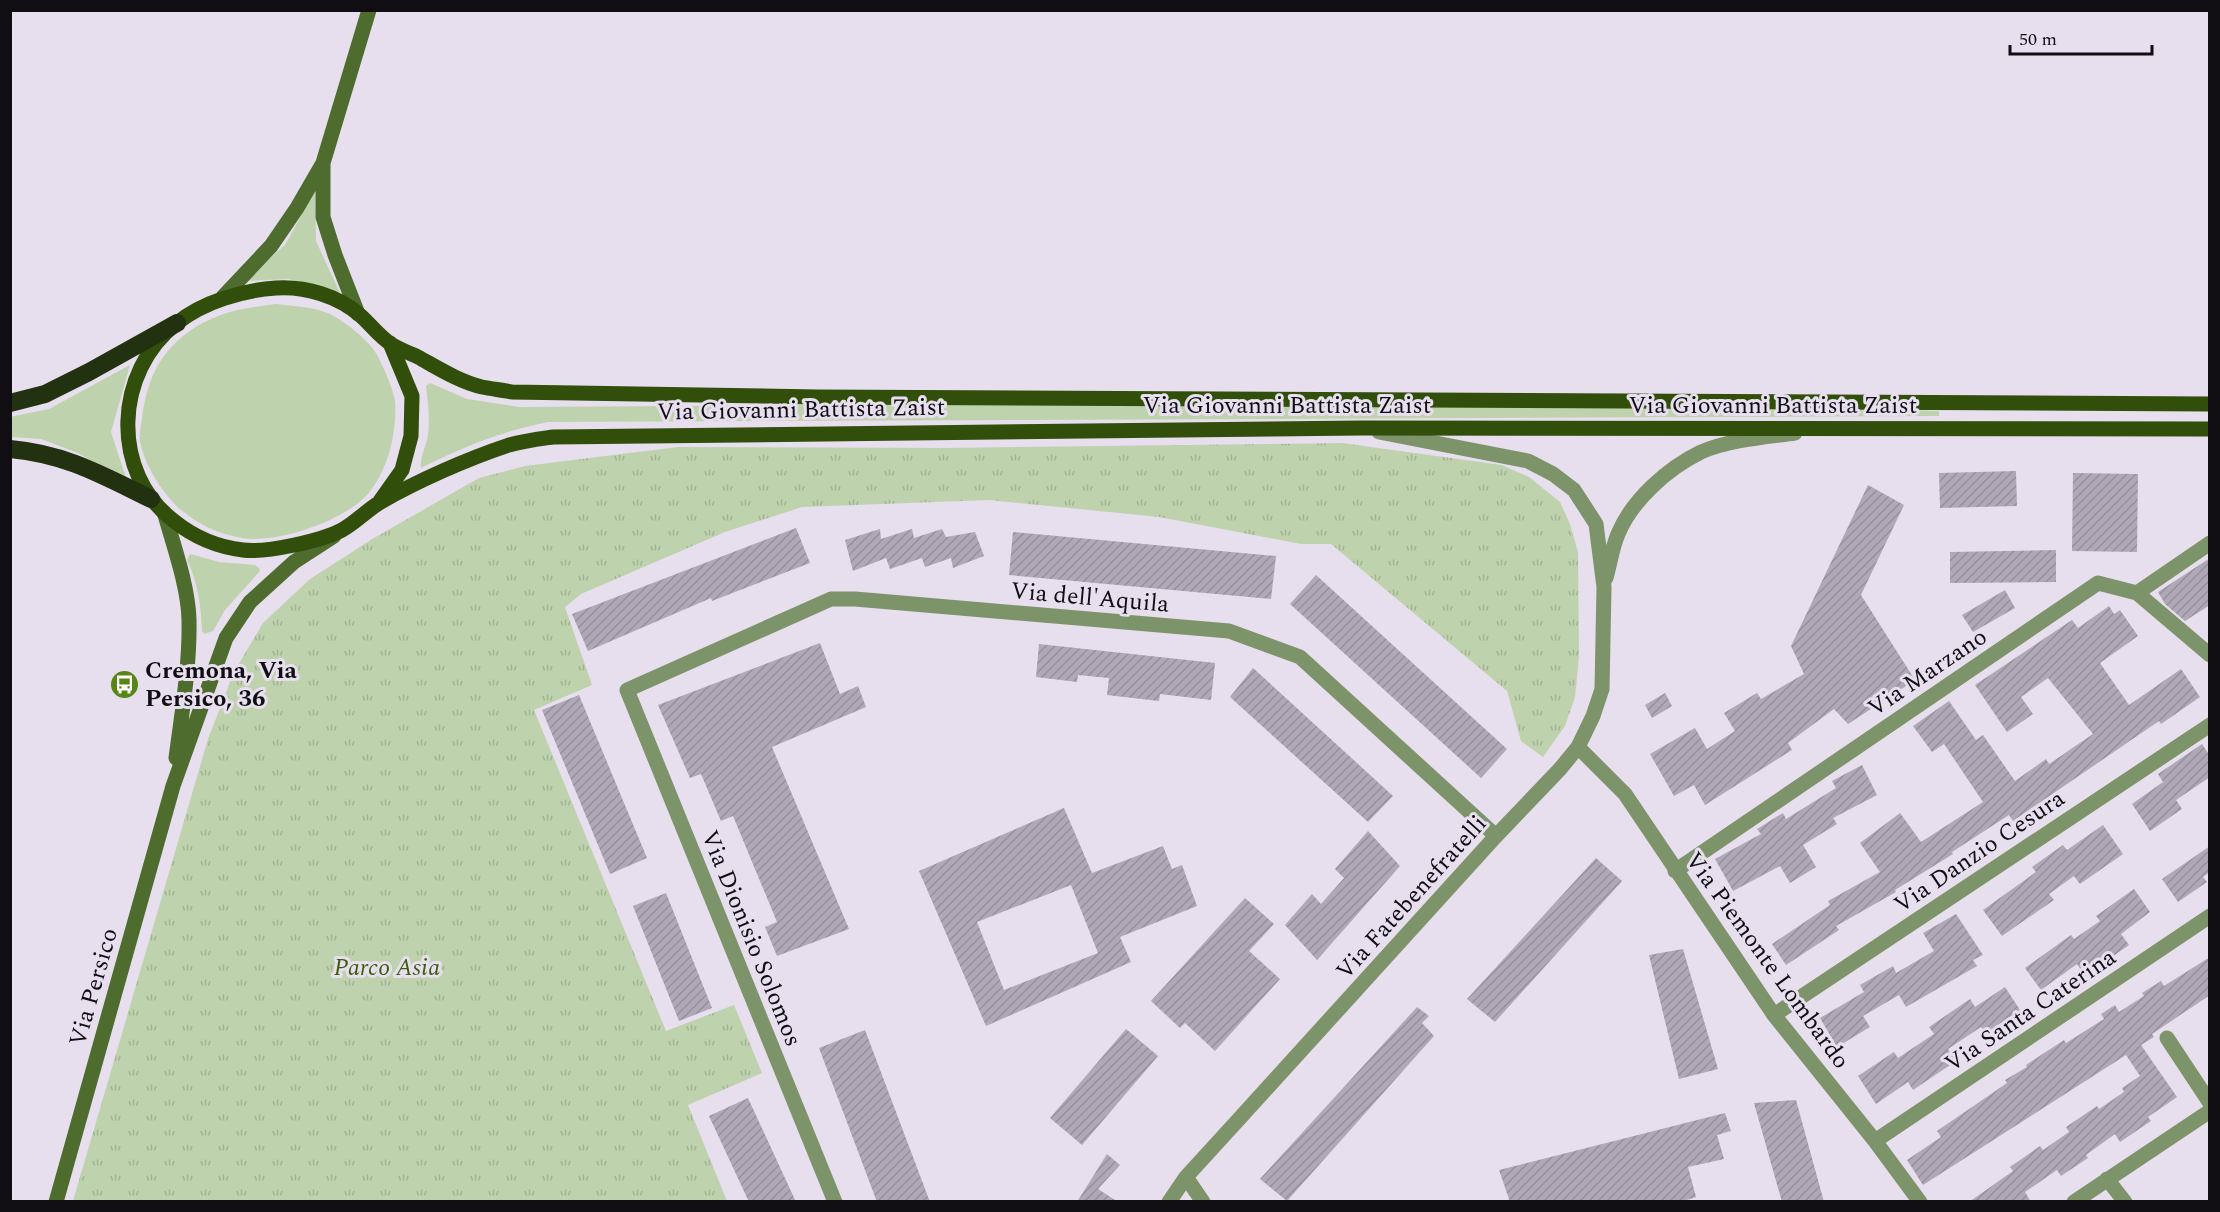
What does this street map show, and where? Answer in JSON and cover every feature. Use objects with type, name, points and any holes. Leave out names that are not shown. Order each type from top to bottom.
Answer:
[{"type":"highway","name":"Via Giovanni Battista Zaist","points":[[10,403],[45,394],[177,323]]},
{"type":"highway","name":"Via Giovanni Battista Zaist","points":[[10,449],[38,452],[77,463],[151,499]]},
{"type":"main road","name":"Via Giovanni Battista Zaist","points":[[2208,431],[1362,428],[553,437],[510,445],[451,468],[378,504],[341,531],[290,546],[244,551],[207,542],[189,533],[165,515],[151,499],[133,466],[128,440],[128,408],[136,377],[150,351],[177,323],[223,297],[276,288],[300,290],[334,298],[358,314],[390,343],[458,378],[481,387],[512,392],[818,397],[2210,404]]},
{"type":"main road","name":"Via Giovanni Battista Zaist","points":[[378,504],[402,470],[411,435],[412,396],[390,343]]},
{"type":"street","points":[[223,297],[272,246],[297,208],[322,163],[369,10]]},
{"type":"street","points":[[322,163],[323,217],[358,314]]},
{"type":"street","name":"Via Fatebenefratelli","points":[[1169,1202],[1186,1177],[1496,836],[1560,769],[1578,747],[1593,716],[1602,689],[1604,587],[1596,524],[1575,490],[1553,474],[1528,461],[1362,428]]},
{"type":"street","name":"Via Fatebenefratelli","points":[[1604,587],[1618,533],[1640,498],[1662,478],[1702,452],[1740,441],[1823,429]]},
{"type":"street","name":"Via Persico","points":[[165,515],[189,617],[187,665],[173,786]]},
{"type":"street","name":"Via Persico","points":[[56,1202],[173,786],[226,638],[250,602],[294,562],[341,531]]},
{"type":"street","points":[[2210,543],[2137,593],[2210,655]]},
{"type":"street","name":"Via Marzano","points":[[1675,871],[2098,583],[2137,593]]},
{"type":"street","name":"Via dell'Aquila","points":[[627,690],[831,599],[855,599],[1229,631],[1300,657],[1496,836]]},
{"type":"street","name":"Via Dionisio Solomos","points":[[627,690],[835,1202]]},
{"type":"street","name":"Via Danzio Cesura","points":[[1774,1016],[2210,725]]},
{"type":"street","name":"Via Piemonte Lombardo","points":[[1578,747],[1624,794],[1774,1016],[1875,1141],[1920,1202]]},
{"type":"street","name":"Via Santa Caterina","points":[[1875,1141],[2210,916]]},
{"type":"street","points":[[2167,1038],[2210,1103]]},
{"type":"street","points":[[2074,1202],[2210,1111]]},
{"type":"street","points":[[1186,1177],[1203,1202]]},
{"type":"street","points":[[2107,1179],[2125,1202]]},
{"type":"green space","points":[[315,191],[316,241],[340,293],[289,279],[244,281],[285,245]]},
{"type":"green space","points":[[276,304],[311,308],[330,314],[349,326],[369,344],[393,391],[395,414],[393,439],[381,475],[367,495],[356,505],[326,522],[291,534],[256,539],[242,538],[225,534],[202,524],[181,510],[161,487],[146,460],[140,441],[144,405],[155,371],[168,351],[187,333],[219,316],[241,309]]},
{"type":"green space","points":[[130,365],[111,432],[127,481],[78,453],[41,439],[11,437],[10,417],[49,409]]},
{"type":"green space","points":[[430,383],[467,399],[519,407],[1584,404],[1939,411],[1939,416],[548,422],[483,440],[421,468],[421,459],[429,429],[426,386]]},
{"type":"green space","name":"Parco Asia","points":[[1342,443],[1502,465],[1529,477],[1560,502],[1570,524],[1578,552],[1579,656],[1575,697],[1565,726],[1543,757],[1521,741],[1507,691],[1331,544],[1301,544],[1159,517],[989,500],[802,507],[725,532],[581,594],[565,607],[592,685],[534,710],[666,1031],[734,1005],[762,1073],[688,1105],[727,1201],[73,1201],[208,739],[234,672],[263,623],[310,579],[374,538],[479,478],[525,466],[678,447],[945,448]]},
{"type":"green space","points":[[190,554],[219,562],[255,565],[260,571],[225,610],[213,631],[204,634],[200,603],[187,560]]},
{"type":"building","points":[[2016,471],[2017,506],[1940,508],[1939,473]]},
{"type":"building","points":[[2073,473],[2138,474],[2137,552],[2072,551]]},
{"type":"building","points":[[1868,485],[1904,505],[1861,595],[1915,680],[1848,724],[1834,709],[1788,743],[1792,750],[1705,805],[1694,785],[1674,796],[1650,754],[1695,728],[1707,749],[1735,731],[1724,713],[1757,693],[1761,699],[1804,674],[1791,646]]},
{"type":"building","points":[[796,528],[810,563],[712,601],[711,598],[588,651],[572,614]]},
{"type":"building","points":[[880,529],[881,539],[912,529],[914,538],[942,529],[946,537],[975,532],[984,556],[953,568],[951,558],[925,567],[922,558],[890,569],[886,558],[853,571],[845,540]]},
{"type":"building","points":[[1013,532],[1276,556],[1271,599],[1009,575]]},
{"type":"building","points":[[2056,550],[2056,582],[1950,583],[1950,552]]},
{"type":"building","points":[[2210,558],[2210,605],[2185,621],[2165,604],[2158,592]]},
{"type":"building","points":[[1316,575],[1507,749],[1481,778],[1290,604]]},
{"type":"building","points":[[2005,590],[2015,608],[1973,632],[1962,615]]},
{"type":"building","points":[[2109,606],[2114,614],[2120,610],[2138,636],[2100,663],[2129,705],[2181,669],[2200,697],[2161,724],[2159,721],[2013,821],[2009,815],[1952,852],[1953,854],[1895,890],[1896,892],[1836,926],[1839,930],[1786,965],[1772,944],[1830,905],[1828,901],[1880,872],[1860,843],[1900,813],[1921,842],[1983,802],[1944,744],[1932,752],[1913,726],[1949,701],[1976,740],[1983,735],[2015,781],[2046,759],[2049,764],[2093,734],[2048,678],[2021,697],[2033,714],[2007,732],[1975,685],[2072,620],[2078,628]]},
{"type":"building","points":[[820,643],[840,694],[858,686],[866,707],[772,747],[849,929],[777,956],[765,927],[777,922],[733,816],[721,821],[701,774],[690,778],[658,705]]},
{"type":"building","points":[[1039,644],[1215,663],[1211,700],[1160,694],[1159,701],[1107,695],[1109,678],[1078,675],[1077,682],[1036,677]]},
{"type":"building","points":[[1253,668],[1393,796],[1368,822],[1230,697]]},
{"type":"building","points":[[1665,693],[1672,706],[1652,718],[1645,705]]},
{"type":"building","points":[[579,695],[647,858],[610,874],[542,710]]},
{"type":"building","points":[[2202,744],[2210,756],[2210,777],[2176,800],[2182,809],[2150,831],[2132,804],[2163,782],[2158,774]]},
{"type":"building","points":[[1862,765],[1877,795],[1833,818],[1837,824],[1803,845],[1816,867],[1790,883],[1780,866],[1733,891],[1715,859],[1761,834],[1757,829],[1783,813],[1786,819],[1836,788],[1832,781]]},
{"type":"building","points":[[1064,808],[1092,873],[1163,846],[1172,869],[1182,865],[1197,906],[1120,937],[1131,962],[986,1026],[919,871]],"holes":[[[1071,885],[1098,953],[1004,990],[977,922]]]},
{"type":"building","points":[[2103,825],[2123,854],[2080,884],[2074,876],[2049,894],[2054,900],[2002,936],[1983,910],[2036,872],[2032,867],[2063,845],[2067,850]]},
{"type":"building","points":[[1368,831],[1400,866],[1317,960],[1285,925],[1312,894],[1321,904],[1344,878],[1335,869]]},
{"type":"building","points":[[2210,846],[2210,872],[2203,877],[2207,882],[2178,902],[2162,879]]},
{"type":"building","points":[[1596,858],[1622,881],[1495,1022],[1467,999]]},
{"type":"building","points":[[2134,889],[2150,912],[2121,934],[2129,945],[2085,976],[2077,964],[2041,990],[2025,968],[2071,935],[2074,939],[2100,921],[2096,916]]},
{"type":"building","points":[[666,893],[712,1008],[679,1021],[633,906]]},
{"type":"building","points":[[1245,898],[1274,924],[1249,951],[1280,979],[1215,1051],[1185,1023],[1180,1028],[1151,1001]]},
{"type":"building","points":[[1956,914],[1983,955],[1973,960],[1977,966],[1906,1007],[1899,995],[1863,1016],[1870,1027],[1837,1047],[1820,1018],[1864,992],[1860,985],[1893,966],[1896,973],[1934,951],[1923,933]]},
{"type":"building","points":[[1683,949],[1718,1069],[1679,1079],[1649,955]]},
{"type":"building","points":[[2210,957],[2210,995],[2152,1034],[2154,1037],[2141,1045],[2177,1097],[2148,1117],[2151,1121],[2120,1142],[2115,1134],[2086,1155],[2088,1158],[2061,1176],[2057,1170],[2025,1192],[2031,1202],[1969,1202],[2013,1171],[2010,1167],[2040,1146],[2043,1150],[2069,1132],[2066,1127],[2097,1106],[2099,1109],[2124,1092],[2122,1088],[2140,1076],[2126,1055],[1923,1185],[1907,1160],[1941,1137],[1937,1131],[2007,1083],[2005,1080],[2027,1067],[2026,1065],[2064,1040],[2066,1043],[2104,1019],[2101,1014],[2115,1005],[2119,1012],[2144,996],[2142,993],[2161,981],[2164,986]]},
{"type":"building","points":[[2005,987],[2020,1010],[1986,1033],[1981,1027],[1948,1049],[1956,1061],[1913,1090],[1908,1082],[1876,1104],[1858,1076],[1894,1052],[1898,1058],[1934,1034],[1929,1027],[1970,999],[1975,1007]]},
{"type":"building","points":[[1417,1007],[1429,1016],[1422,1023],[1434,1036],[1287,1201],[1260,1179]]},
{"type":"building","points":[[1126,1029],[1158,1056],[1082,1145],[1050,1118]]},
{"type":"building","points":[[865,1030],[930,1202],[877,1202],[819,1048]]},
{"type":"building","points":[[748,1098],[796,1202],[749,1202],[709,1116]]},
{"type":"building","points":[[1796,1100],[1824,1202],[1782,1202],[1754,1103]]},
{"type":"building","points":[[1725,1113],[1731,1131],[1717,1135],[1724,1159],[1688,1167],[1696,1197],[1680,1202],[1510,1202],[1499,1170]]},
{"type":"building","points":[[1107,1154],[1120,1165],[1098,1189],[1118,1202],[1077,1202]]},
{"type":"place","name":"Cremona, Via Persico, 36","points":[[124,684]]}]
